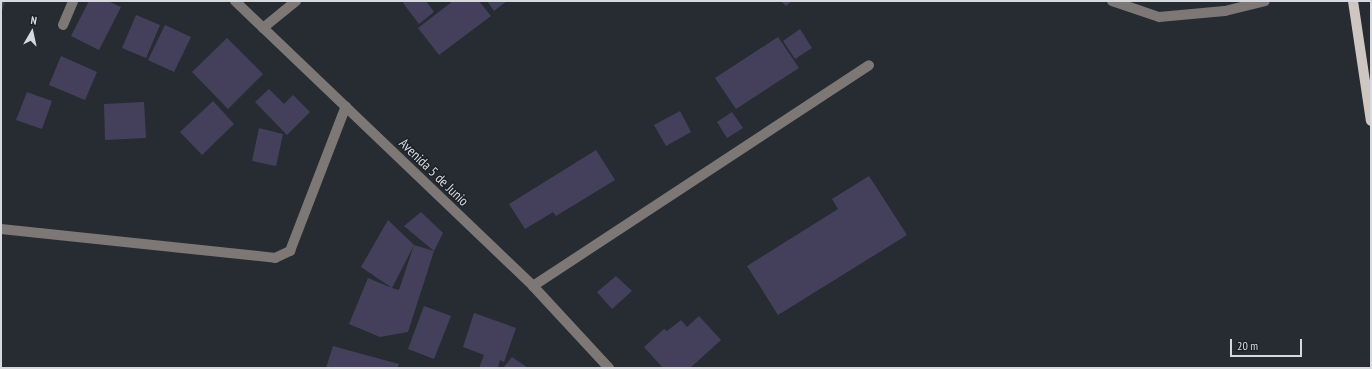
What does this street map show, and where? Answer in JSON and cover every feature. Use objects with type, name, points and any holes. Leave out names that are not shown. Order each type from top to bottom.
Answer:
[{"type":"main road","points":[[1352,1],[1371,121]]},
{"type":"street","points":[[63,24],[73,1]]},
{"type":"street","name":"Avenida 5 de Junio","points":[[235,1],[533,286],[608,368]]},
{"type":"street","points":[[263,28],[296,1]]},
{"type":"street","points":[[1112,1],[1159,17],[1225,12],[1265,1]]},
{"type":"street","points":[[533,286],[869,65]]},
{"type":"street","points":[[1,229],[275,258],[290,251],[346,106]]},
{"type":"building","points":[[1,1],[5,1],[1,14]]},
{"type":"building","points":[[89,1],[108,1],[121,7],[99,50],[71,36]]},
{"type":"building","points":[[405,1],[426,1],[434,12],[419,24],[403,3]]},
{"type":"building","points":[[453,1],[479,1],[491,16],[439,55],[418,28]]},
{"type":"building","points":[[487,1],[507,1],[494,11]]},
{"type":"building","points":[[781,1],[792,1],[786,6]]},
{"type":"building","points":[[136,15],[160,25],[146,58],[122,48]]},
{"type":"building","points":[[165,25],[191,37],[174,72],[148,60]]},
{"type":"building","points":[[800,29],[812,48],[795,59],[783,41]]},
{"type":"building","points":[[778,37],[799,68],[736,109],[715,78]]},
{"type":"building","points":[[227,38],[263,74],[228,109],[192,72]]},
{"type":"building","points":[[61,56],[97,72],[85,100],[49,85]]},
{"type":"building","points":[[269,89],[284,104],[293,95],[310,112],[287,135],[255,102]]},
{"type":"building","points":[[27,92],[52,101],[42,129],[16,120]]},
{"type":"building","points":[[213,101],[234,124],[202,155],[180,132]]},
{"type":"building","points":[[144,102],[146,138],[105,140],[104,104]]},
{"type":"building","points":[[680,111],[691,132],[666,146],[654,125]]},
{"type":"building","points":[[732,112],[743,128],[727,138],[717,122]]},
{"type":"building","points":[[259,128],[283,134],[276,166],[252,161]]},
{"type":"building","points":[[596,150],[615,180],[556,216],[553,212],[525,229],[509,204]]},
{"type":"building","points":[[869,176],[907,235],[778,315],[747,266],[838,209],[832,199]]},
{"type":"building","points":[[421,212],[443,233],[434,251],[404,226]]},
{"type":"building","points":[[388,220],[414,245],[392,288],[361,267]]},
{"type":"building","points":[[414,245],[434,251],[408,332],[380,337],[349,324],[368,278],[399,290]]},
{"type":"building","points":[[616,276],[632,291],[612,309],[597,292]]},
{"type":"building","points":[[424,306],[451,316],[434,359],[408,349]]},
{"type":"building","points":[[474,313],[516,328],[504,362],[500,360],[498,368],[479,368],[484,355],[463,347]]},
{"type":"building","points":[[699,316],[721,340],[690,368],[663,368],[644,347],[664,329],[667,331],[681,320],[687,327]]},
{"type":"building","points":[[333,346],[399,364],[397,368],[326,368]]},
{"type":"building","points":[[512,357],[528,368],[503,368]]}]
